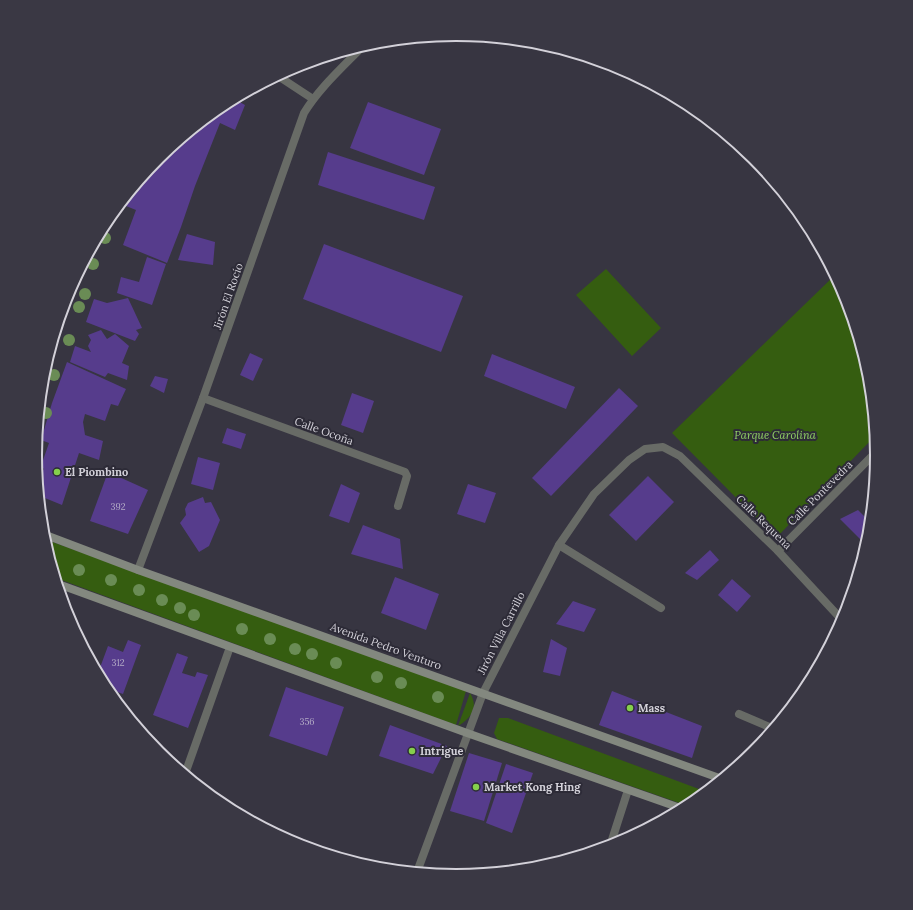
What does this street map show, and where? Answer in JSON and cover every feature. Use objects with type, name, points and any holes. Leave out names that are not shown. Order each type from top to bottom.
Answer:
[{"type":"main road","name":"Avenida Pedro Venturo","points":[[50,537],[138,570],[716,777]]},
{"type":"main road","points":[[63,586],[467,733],[675,806]]},
{"type":"street","name":"Jirón El Rocío","points":[[138,570],[203,398],[304,113],[313,99],[356,53]]},
{"type":"street","points":[[283,79],[313,99]]},
{"type":"street","name":"Calle Ocoña","points":[[203,398],[405,472],[407,476],[398,506]]},
{"type":"street","name":"Jirón Villa Carrillo","points":[[419,867],[483,693],[559,545],[594,494],[629,460],[645,449],[663,447]]},
{"type":"street","name":"Calle Requena","points":[[663,447],[680,456],[778,551],[838,616]]},
{"type":"street","name":"Calle Pontevedra","points":[[778,551],[870,458]]},
{"type":"street","points":[[559,545],[661,608]]},
{"type":"street","points":[[187,769],[230,647]]},
{"type":"street","points":[[739,714],[769,727]]},
{"type":"street","points":[[613,838],[628,790]]},
{"type":"green space","points":[[606,269],[661,328],[632,356],[576,295]]},
{"type":"green space","name":"Parque Carolina","points":[[831,279],[849,322],[863,374],[870,428],[870,441],[776,538],[672,433]]},
{"type":"green space","points":[[52,542],[466,691],[456,725],[62,580]]},
{"type":"green space","points":[[470,693],[473,698],[474,708],[467,720],[458,726]]},
{"type":"green space","points":[[499,718],[508,718],[700,789],[680,803],[497,739],[494,733]]},
{"type":"building","points":[[240,102],[245,105],[235,130],[220,123],[167,263],[123,245],[136,210],[126,206],[145,182],[164,162],[204,127]]},
{"type":"building","points":[[368,102],[441,129],[424,175],[350,148]]},
{"type":"building","points":[[328,152],[435,187],[424,220],[318,185]]},
{"type":"building","points":[[187,234],[215,242],[213,265],[178,260]]},
{"type":"building","points":[[324,244],[463,296],[441,352],[303,299]]},
{"type":"building","points":[[147,257],[166,264],[152,305],[117,293],[121,277],[139,282]]},
{"type":"building","points":[[128,298],[142,328],[136,330],[139,334],[135,341],[86,322],[94,299],[107,303]]},
{"type":"building","points":[[101,330],[107,339],[115,334],[129,346],[122,363],[129,366],[127,380],[108,373],[105,377],[70,362],[75,346],[91,352],[88,346],[91,340],[88,335]]},
{"type":"building","points":[[250,353],[263,359],[253,381],[240,375]]},
{"type":"building","points":[[492,354],[575,387],[566,409],[484,376]]},
{"type":"building","points":[[67,362],[126,389],[118,406],[111,404],[105,421],[85,414],[83,422],[85,435],[103,441],[99,460],[79,453],[62,505],[45,498],[43,482],[43,471],[44,469],[42,462],[49,443],[43,441],[43,434]]},
{"type":"building","points":[[155,376],[168,379],[164,393],[150,386]]},
{"type":"building","points":[[619,388],[638,406],[551,496],[532,478]]},
{"type":"building","points":[[352,393],[374,401],[363,433],[341,425]]},
{"type":"building","points":[[227,428],[246,434],[241,449],[222,443]]},
{"type":"building","points":[[198,457],[220,463],[213,490],[191,484]]},
{"type":"building","points":[[108,472],[148,490],[128,534],[90,521]]},
{"type":"building","points":[[648,476],[674,502],[636,541],[609,515]]},
{"type":"building","points":[[341,484],[360,493],[349,523],[329,516]]},
{"type":"building","points":[[468,484],[496,493],[485,523],[457,514]]},
{"type":"building","points":[[203,497],[205,503],[211,502],[220,520],[209,546],[199,552],[180,523],[186,515],[185,509],[188,503]]},
{"type":"building","points":[[858,510],[866,518],[862,541],[840,519]]},
{"type":"building","points":[[363,525],[400,539],[403,569],[351,554]]},
{"type":"building","points":[[710,550],[719,560],[697,580],[685,573]]},
{"type":"building","points":[[395,577],[439,594],[426,630],[381,613]]},
{"type":"building","points":[[732,579],[751,596],[737,612],[718,595]]},
{"type":"building","points":[[573,601],[596,609],[584,632],[556,624]]},
{"type":"building","points":[[551,639],[567,648],[560,676],[543,672]]},
{"type":"building","points":[[128,640],[141,645],[123,694],[117,692],[101,666],[108,646],[123,652]]},
{"type":"building","points":[[177,653],[188,657],[182,673],[195,677],[197,672],[208,675],[188,728],[153,715]]},
{"type":"building","points":[[286,687],[344,707],[327,756],[269,736]]},
{"type":"building","name":"Mass","points":[[612,691],[702,726],[692,758],[599,725]]},
{"type":"building","name":"Intrigue","points":[[390,725],[447,746],[433,774],[379,756]]},
{"type":"building","name":"Market Kong Hing","points":[[469,753],[502,763],[484,821],[450,811]]},
{"type":"building","points":[[506,764],[533,773],[512,833],[486,823]]},
{"type":"place","name":"El Piombino","points":[[57,472]]},
{"type":"place","name":"Mass","points":[[630,708]]},
{"type":"place","name":"Intrigue","points":[[412,751]]},
{"type":"place","name":"Market Kong Hing","points":[[476,787]]}]
